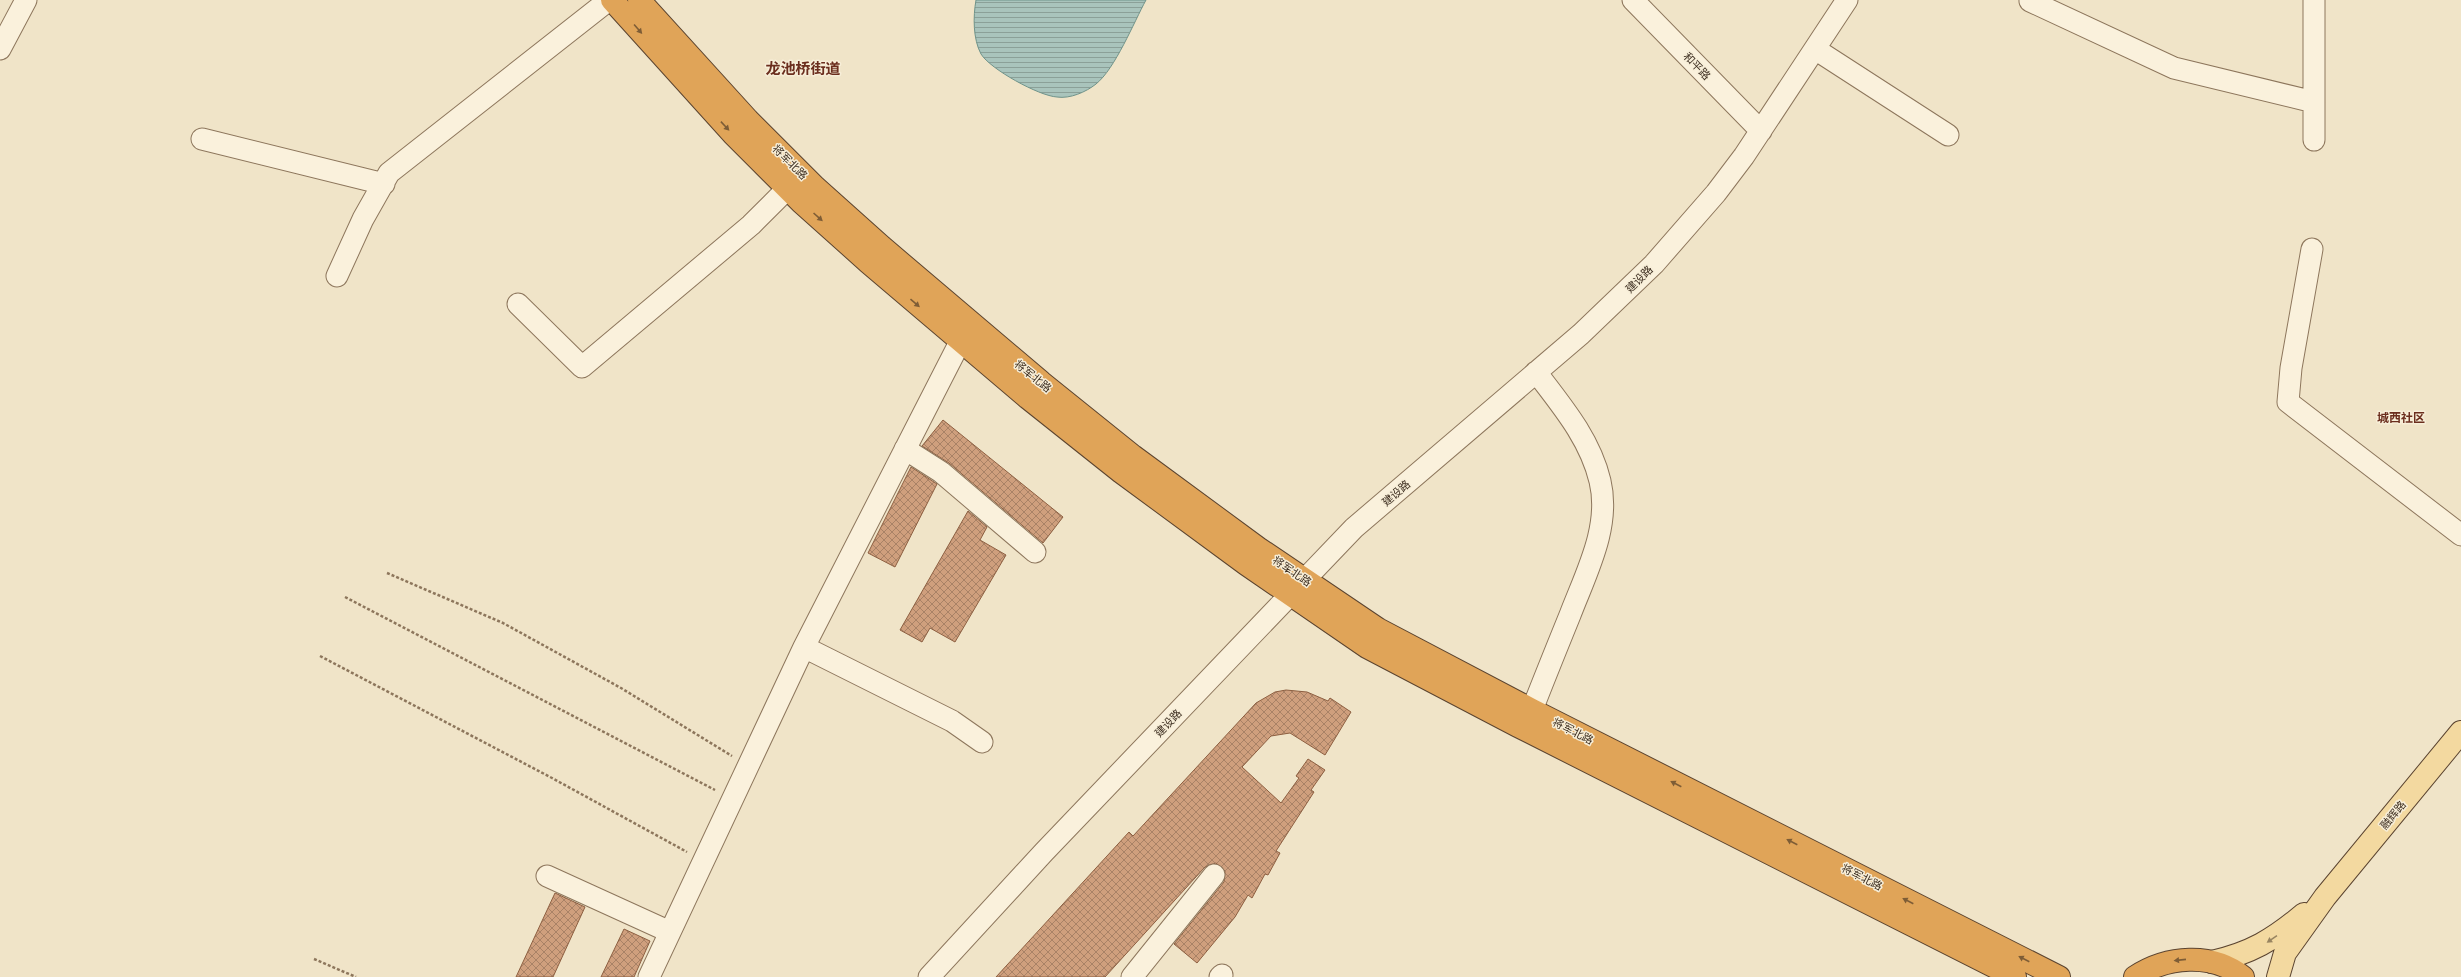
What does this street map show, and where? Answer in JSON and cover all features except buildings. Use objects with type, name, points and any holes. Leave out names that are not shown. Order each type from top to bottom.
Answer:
[{"type":"highway","name":"将军北路","points":[[612,0],[692,91],[788,188],[868,262],[960,342],[1121,472],[1298,587],[1532,710],[2059,977]]},
{"type":"highway","name":"将军北路","points":[[639,0],[707,77],[815,187],[949,306],[1133,456],[1298,587],[1368,647],[2015,977]]},
{"type":"highway","points":[[2135,977],[2165,963],[2180,960],[2212,962],[2227,967],[2243,977]]},
{"type":"main road","name":"融辉路","points":[[2325,897],[2461,732]]},
{"type":"main road","points":[[2212,962],[2238,956],[2267,942],[2325,897]]},
{"type":"main road","points":[[2278,977],[2285,953],[2325,897]]},
{"type":"street","points":[[0,49],[26,0]]},
{"type":"street","points":[[337,276],[363,219],[389,173],[609,0]]},
{"type":"street","name":"和平路","points":[[1633,0],[1760,131]]},
{"type":"street","name":"建设路","points":[[929,977],[1044,852],[1354,528],[1608,310],[1654,264],[1716,193],[1760,131],[1848,0]]},
{"type":"street","points":[[2314,0],[2314,140]]},
{"type":"street","points":[[2030,1],[2174,68],[2314,102]]},
{"type":"street","points":[[1815,49],[1948,135]]},
{"type":"street","points":[[202,139],[384,184]]},
{"type":"street","points":[[518,304],[582,367],[751,225],[788,188]]},
{"type":"street","points":[[2312,249],[2291,368],[2288,402],[2461,535]]},
{"type":"street","points":[[648,977],[804,647],[960,342]]},
{"type":"street","points":[[1532,710],[1595,552],[1602,518],[1600,482],[1587,447],[1570,418],[1536,372]]},
{"type":"street","points":[[905,449],[941,472],[1035,552]]},
{"type":"street","points":[[804,647],[952,722],[982,742]]},
{"type":"street","points":[[1132,977],[1214,875]]},
{"type":"street","points":[[547,876],[670,932]]},
{"type":"path","points":[[387,573],[503,623],[620,688],[748,766]]},
{"type":"path","points":[[345,597],[733,799]]},
{"type":"path","points":[[320,656],[552,778],[703,862]]},
{"type":"path","points":[[314,959],[356,977]]},
{"type":"water","points":[[976,0],[1146,0],[1124,45],[1103,77],[1088,90],[1072,96],[1057,97],[1027,87],[1004,74],[986,60],[981,54],[976,42],[974,14]]},
{"type":"district","name":"龙池桥街道","points":[[803,69]]},
{"type":"district","name":"城西社区","points":[[2401,418]]}]
